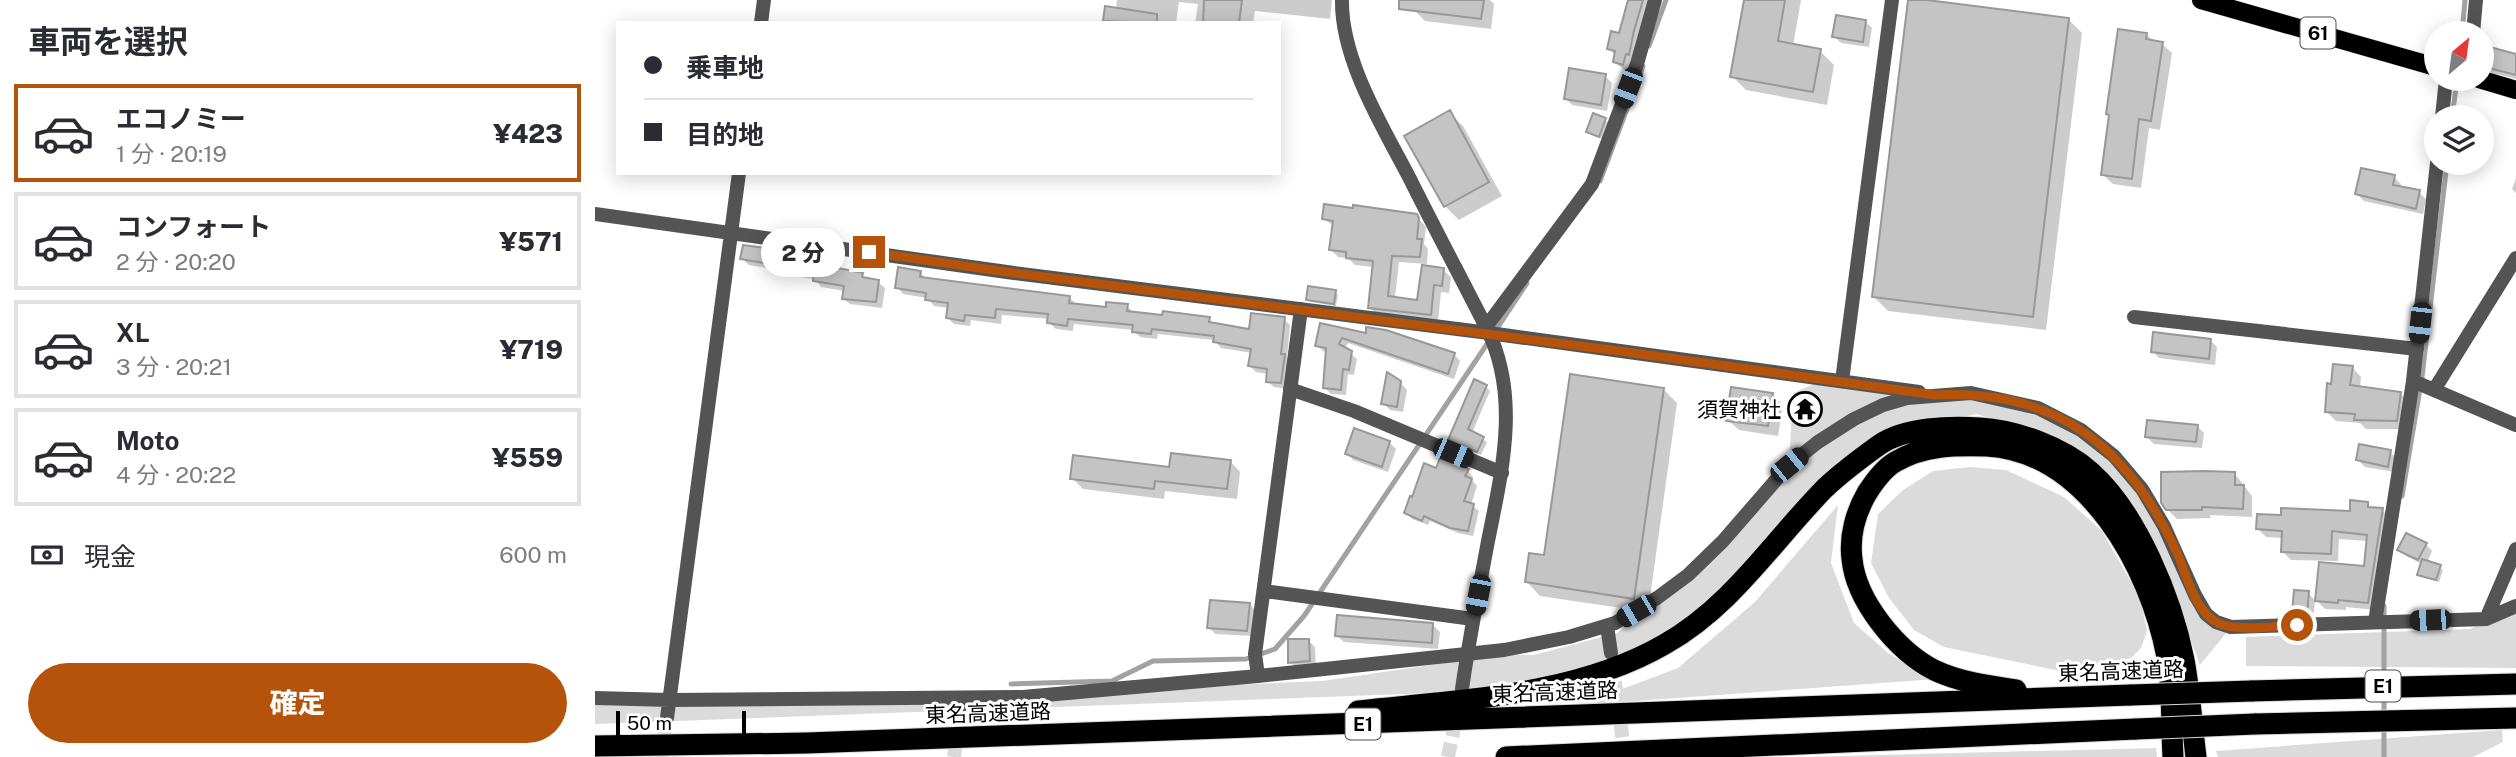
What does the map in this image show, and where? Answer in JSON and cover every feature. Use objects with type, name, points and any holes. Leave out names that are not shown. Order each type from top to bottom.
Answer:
[{"type":"highway","points":[[1059,735],[1255,722],[1493,697],[1591,675],[1664,645],[1715,610],[1827,486],[1882,443],[1917,431],[1954,426],[1997,429],[2056,449],[2090,471],[2129,516],[2155,569],[2174,621],[2184,660],[2196,757]]},
{"type":"highway","points":[[2075,697],[1978,684],[1935,670],[1901,648],[1875,615],[1858,584],[1852,559],[1853,531],[1859,507],[1875,480],[1894,462],[1921,450],[1955,444],[1994,447],[2026,454],[2078,486],[2114,526],[2139,572],[2158,621],[2167,659],[2173,757]]},
{"type":"highway","name":"東名高速道路","points":[[595,746],[1059,735],[2131,695],[2516,684]]},
{"type":"highway","name":"E1","points":[[1506,757],[2255,724],[2516,718]]},
{"type":"highway","points":[[1579,754],[1617,757]]},
{"type":"main road","name":"61","points":[[2201,0],[2424,64]]},
{"type":"main road","points":[[2494,83],[2516,90]]},
{"type":"street","points":[[761,21],[764,0]]},
{"type":"street","points":[[1342,0],[1342,18],[1353,59],[1373,109],[1488,330],[1499,359],[1507,410],[1502,473],[1462,689]]},
{"type":"street","points":[[1488,330],[1592,184],[1637,64],[1655,0]]},
{"type":"street","points":[[1842,381],[1892,0]]},
{"type":"street","points":[[2474,21],[2476,0]]},
{"type":"street","points":[[667,718],[739,175]]},
{"type":"street","points":[[2375,622],[2413,381],[2436,175]]},
{"type":"street","points":[[595,214],[1014,273],[1488,330],[1935,395]]},
{"type":"street","points":[[2434,390],[2516,258]]},
{"type":"street","points":[[1258,676],[1255,654],[1301,309]]},
{"type":"street","points":[[2134,317],[2417,349]]},
{"type":"street","points":[[2413,381],[2516,425]]},
{"type":"street","points":[[1290,389],[1354,411],[1502,473]]},
{"type":"street","points":[[595,698],[670,700],[1023,697],[1504,650],[1569,637],[1607,626],[1657,598],[1688,575],[1723,541],[1789,465],[1854,419],[1882,405],[1907,398],[1971,393],[2038,408],[2081,430],[2114,456],[2142,489],[2164,526],[2195,595],[2206,614],[2216,622],[2231,627],[2486,619],[2516,606]]},
{"type":"street","points":[[2486,619],[2516,549]]},
{"type":"street","points":[[1263,591],[1473,619]]},
{"type":"street","points":[[1607,626],[1611,653]]},
{"type":"street","points":[[959,698],[959,718]]},
{"type":"shaded area","points":[[1826,379],[1971,393],[2068,423],[2127,471],[2216,622],[2231,627],[2200,665],[2167,576],[2071,447],[1977,414],[1894,433],[1704,619],[1631,658],[1465,700],[1467,653],[1534,655],[1617,633],[1701,562],[1789,465],[1793,393]]},
{"type":"shaded area","points":[[1970,467],[2006,470],[2064,497],[2102,531],[2140,598],[2147,631],[2141,648],[2131,658],[2065,672],[1944,647],[1914,630],[1889,598],[1871,563],[1878,514],[1903,490],[1933,471]]},
{"type":"shaded area","points":[[1838,505],[1831,563],[1854,623],[1888,653],[1937,679],[1580,705],[1678,668],[1755,602]]},
{"type":"shaded area","points":[[2516,608],[2516,668],[2246,666],[2246,637],[2470,629]]},
{"type":"shaded area","points":[[1459,661],[1458,692],[595,724],[595,694],[931,698],[1322,681]]},
{"type":"shaded area","points":[[2502,730],[2503,742],[2473,757],[2218,757],[2216,751]]},
{"type":"shaded area","points":[[2156,748],[2157,757],[1803,757]]},
{"type":"building","points":[[1204,0],[1242,0],[1239,21],[1203,21]]},
{"type":"building","points":[[1399,0],[1484,0],[1481,19],[1399,9]]},
{"type":"building","points":[[1628,0],[1643,0],[1629,55],[1626,54],[1623,65],[1613,62],[1615,51],[1607,49],[1611,31],[1619,33]]},
{"type":"building","points":[[1744,0],[1785,0],[1778,41],[1821,49],[1813,92],[1730,77]]},
{"type":"building","points":[[1908,0],[1927,0],[2069,18],[2033,317],[1872,297]]},
{"type":"building","points":[[1105,6],[1157,14],[1157,21],[1103,21]]},
{"type":"building","points":[[1836,15],[1866,20],[1863,42],[1832,37]]},
{"type":"building","points":[[2118,29],[2147,33],[2146,39],[2163,42],[2151,121],[2139,119],[2132,179],[2101,175]]},
{"type":"building","points":[[2494,48],[2516,54],[2516,75],[2494,69]]},
{"type":"building","points":[[1569,68],[1606,74],[1601,105],[1564,99]]},
{"type":"building","points":[[1450,110],[1489,182],[1444,207],[1404,136]]},
{"type":"building","points":[[1593,113],[1606,118],[1599,137],[1586,132]]},
{"type":"building","points":[[2361,168],[2395,175],[2393,185],[2420,190],[2416,209],[2355,194]]},
{"type":"building","points":[[1324,204],[1353,208],[1353,205],[1417,214],[1417,239],[1422,239],[1420,257],[1392,256],[1388,296],[1417,300],[1422,265],[1444,268],[1442,286],[1434,285],[1431,315],[1368,308],[1373,261],[1346,258],[1346,252],[1329,250],[1333,221],[1322,219]]},
{"type":"building","points":[[743,245],[813,254],[812,259],[839,264],[838,268],[863,273],[862,277],[879,280],[876,302],[842,299],[844,286],[813,281],[814,275],[776,269],[777,265],[740,259]]},
{"type":"building","points":[[898,267],[921,271],[920,277],[1070,296],[1069,303],[1106,307],[1106,302],[1128,304],[1127,311],[1162,315],[1163,311],[1210,317],[1209,322],[1249,329],[1251,313],[1285,317],[1281,354],[1285,354],[1281,383],[1266,382],[1267,369],[1248,366],[1251,349],[1213,342],[1214,336],[1152,329],[1151,334],[1132,332],[1133,325],[1068,319],[1067,326],[1047,323],[1048,314],[996,309],[995,318],[965,315],[964,321],[946,318],[948,303],[925,300],[926,293],[895,288]]},
{"type":"building","points":[[1308,286],[1336,290],[1334,304],[1306,300]]},
{"type":"building","points":[[1320,323],[1366,333],[1366,327],[1386,330],[1455,353],[1448,374],[1342,338],[1339,344],[1352,351],[1349,370],[1343,369],[1341,390],[1323,388],[1326,348],[1315,346]]},
{"type":"building","points":[[2153,332],[2211,339],[2209,359],[2151,352]]},
{"type":"building","points":[[2333,364],[2353,366],[2350,385],[2401,392],[2397,421],[2354,420],[2355,414],[2325,412],[2327,383],[2331,384]]},
{"type":"building","points":[[1387,372],[1401,381],[1397,407],[1381,404]]},
{"type":"building","points":[[1570,374],[1664,388],[1634,599],[1525,582],[1529,553],[1544,555]]},
{"type":"building","points":[[1474,379],[1487,385],[1468,429],[1484,437],[1477,452],[1448,440]]},
{"type":"building","points":[[1731,387],[1773,393],[1768,426],[1726,421]]},
{"type":"building","points":[[2147,420],[2198,425],[2196,442],[2145,437]]},
{"type":"building","points":[[1354,428],[1390,441],[1382,467],[1345,454]]},
{"type":"building","points":[[2359,444],[2391,450],[2388,467],[2356,460]]},
{"type":"building","points":[[1171,453],[1231,460],[1227,489],[1155,481],[1154,489],[1070,479],[1073,455],[1169,467]]},
{"type":"building","points":[[1440,458],[1469,469],[1465,476],[1472,479],[1464,501],[1474,504],[1468,531],[1450,528],[1424,516],[1422,521],[1404,513],[1424,463],[1436,468]]},
{"type":"building","points":[[2161,472],[2235,472],[2235,485],[2244,485],[2243,509],[2202,507],[2202,510],[2166,510],[2161,503]]},
{"type":"building","points":[[2350,500],[2368,502],[2368,507],[2383,508],[2368,603],[2315,601],[2319,562],[2364,566],[2367,535],[2332,531],[2331,554],[2281,552],[2282,531],[2256,529],[2257,514],[2281,515],[2281,508],[2350,511]]},
{"type":"building","points":[[2406,533],[2427,543],[2418,560],[2397,550]]},
{"type":"building","points":[[2422,559],[2441,565],[2436,580],[2417,575]]},
{"type":"building","points":[[2294,590],[2309,591],[2307,615],[2292,613]]},
{"type":"building","points":[[1210,600],[1250,603],[1247,631],[1207,628]]},
{"type":"building","points":[[1337,615],[1433,623],[1432,643],[1335,636]]},
{"type":"building","points":[[1288,639],[1309,639],[1310,661],[1288,663]]},
{"type":"waterway","points":[[1649,46],[1666,0]]},
{"type":"waterway","points":[[2463,21],[2465,0]]},
{"type":"waterway","points":[[1600,181],[1643,66]]},
{"type":"waterway","points":[[2454,105],[2456,91]]},
{"type":"waterway","points":[[2402,496],[2422,377],[2446,175]]},
{"type":"waterway","points":[[1494,333],[1527,283]]},
{"type":"waterway","points":[[1011,684],[1112,681],[1153,661],[1246,659],[1275,649],[1304,616],[1489,341]]},
{"type":"waterway","points":[[2384,606],[2384,683]]},
{"type":"waterway","points":[[2384,693],[2384,715]]},
{"type":"waterway","points":[[2384,725],[2384,757]]},
{"type":"tunnel","points":[[1612,661],[1625,757]]},
{"type":"tunnel","points":[[1448,757],[1457,714]]},
{"type":"tunnel","points":[[662,757],[667,718]]},
{"type":"tunnel","points":[[954,757],[958,730]]},
{"type":"place","name":"須賀神社","points":[[1805,409]]},
{"type":"route","points":[[869,252],[1935,395],[1971,393],[2005,399],[2038,408],[2081,430],[2114,456],[2142,489],[2164,526],[2195,595],[2206,614],[2216,622],[2231,627],[2297,625]]}]
